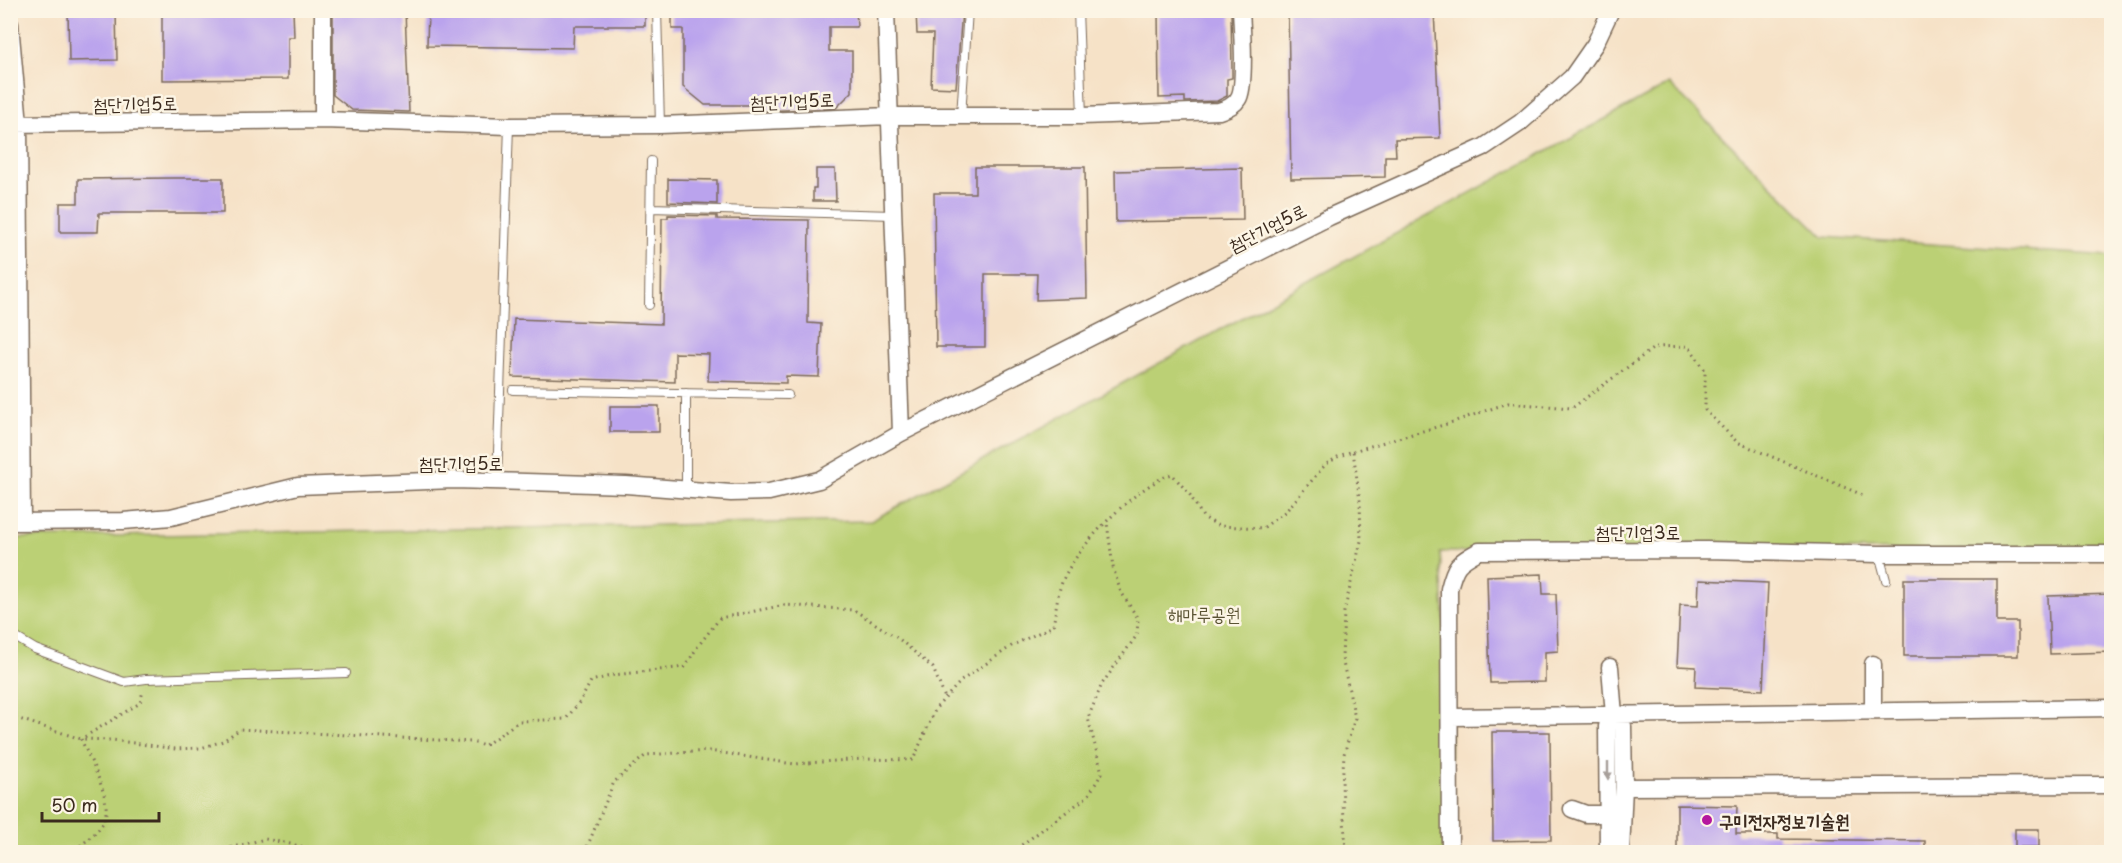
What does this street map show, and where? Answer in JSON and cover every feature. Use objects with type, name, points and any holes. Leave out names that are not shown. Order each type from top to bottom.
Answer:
[{"type":"street","points":[[323,10],[323,120]]},
{"type":"street","points":[[886,10],[901,433]]},
{"type":"street","name":"첨단기업5로","points":[[15,124],[323,120],[509,126],[660,125],[890,116],[1082,116],[1211,112],[1226,109],[1238,100],[1240,95],[1241,10]]},
{"type":"street","name":"첨단기업5로","points":[[16,522],[123,521],[171,517],[298,486],[454,480],[626,486],[731,493],[759,492],[819,480],[901,433],[1329,217],[1484,147],[1520,123],[1572,77],[1595,44],[1611,10]]},
{"type":"street","points":[[10,24],[15,124],[16,522]]},
{"type":"street","name":"첨단기업3로","points":[[1450,852],[1449,589],[1454,572],[1461,561],[1479,551],[1706,550],[1879,554],[2112,554]]},
{"type":"street","points":[[1873,664],[1873,710]]},
{"type":"street","points":[[1610,667],[1615,715],[1623,726],[1624,787],[1621,852]]},
{"type":"street","points":[[1451,717],[2112,708]]},
{"type":"street","points":[[1608,852],[1607,726],[1615,715]]},
{"type":"street","points":[[1624,787],[2112,784]]},
{"type":"street","points":[[1572,809],[1586,814],[1608,814]]},
{"type":"lane","points":[[657,10],[660,125]]},
{"type":"lane","points":[[1078,10],[1082,116]]},
{"type":"lane","points":[[961,116],[968,11],[1051,12]]},
{"type":"lane","points":[[497,481],[509,126]]},
{"type":"lane","points":[[648,306],[651,161]]},
{"type":"lane","points":[[651,208],[893,215]]},
{"type":"lane","points":[[513,390],[788,395]]},
{"type":"lane","points":[[686,393],[686,491]]},
{"type":"lane","points":[[1879,554],[1886,580]]},
{"type":"lane","points":[[10,634],[35,649],[124,682],[346,673]]},
{"type":"path","points":[[585,852],[614,782],[646,756],[709,751],[794,764],[863,759],[913,760],[936,708],[945,698],[961,681],[1013,645],[1053,626],[1062,581],[1079,551],[1157,479],[1172,474],[1190,495],[1203,517],[1219,526],[1263,528],[1286,511],[1325,465],[1339,456],[1508,403],[1572,408],[1655,347],[1689,346],[1705,370],[1705,410],[1737,442],[1865,496]]},
{"type":"path","points":[[1346,852],[1342,784],[1344,754],[1355,718],[1342,658],[1344,612],[1361,541],[1360,501],[1353,451]]},
{"type":"path","points":[[1012,852],[1088,796],[1102,773],[1088,718],[1102,684],[1137,635],[1138,619],[1120,590],[1113,567],[1107,523]]},
{"type":"path","points":[[10,716],[81,739],[112,740],[176,749],[201,748],[223,741],[240,729],[472,742],[484,746],[519,721],[566,719],[581,700],[591,681],[614,675],[685,667],[698,645],[720,618],[785,605],[854,610],[900,639],[933,668],[945,698]]},
{"type":"path","points":[[81,739],[140,703],[146,680]]},
{"type":"path","points":[[81,739],[101,784],[106,812],[96,834],[81,846],[82,852]]},
{"type":"path","points":[[213,852],[265,839],[315,849],[319,852]]},
{"type":"green space","name":"해마루공원","points":[[1669,84],[1824,237],[2111,256],[2111,549],[1440,552],[1451,717],[1447,852],[11,852],[10,538],[871,521]]},
{"type":"building","points":[[68,10],[116,10],[117,60],[69,61]]},
{"type":"building","points":[[162,10],[293,10],[294,37],[288,37],[288,79],[162,80]]},
{"type":"building","points":[[333,10],[405,10],[409,112],[352,110],[333,95]]},
{"type":"building","points":[[428,10],[645,10],[645,26],[574,26],[573,48],[427,46]]},
{"type":"building","points":[[672,10],[856,10],[857,27],[829,27],[829,51],[852,51],[852,92],[836,108],[759,111],[759,105],[705,105],[683,87],[683,29],[672,29]]},
{"type":"building","points":[[916,10],[962,10],[956,88],[931,87],[933,34],[917,34]]},
{"type":"building","points":[[1158,10],[1231,10],[1232,78],[1227,79],[1227,96],[1217,101],[1185,102],[1185,97],[1159,98]]},
{"type":"building","points":[[1288,10],[1434,10],[1440,138],[1395,139],[1396,156],[1385,156],[1385,177],[1291,179]]},
{"type":"building","points":[[975,167],[1085,167],[1087,298],[1036,300],[1037,274],[985,274],[985,347],[936,347],[934,193],[975,193]]},
{"type":"building","points":[[1242,168],[1243,220],[1116,222],[1115,171]]},
{"type":"building","points":[[816,169],[835,169],[836,201],[813,201]]},
{"type":"building","points":[[223,178],[223,213],[99,213],[98,232],[60,232],[60,203],[78,203],[78,179]]},
{"type":"building","points":[[668,179],[717,180],[717,204],[668,202]]},
{"type":"building","points":[[668,215],[717,216],[717,219],[809,220],[808,323],[821,324],[819,377],[786,376],[786,383],[708,381],[709,354],[675,353],[675,382],[512,377],[514,319],[661,324],[662,218],[668,218]]},
{"type":"building","points":[[610,406],[659,406],[659,432],[610,432]]},
{"type":"building","points":[[1542,574],[1543,594],[1556,594],[1558,651],[1545,652],[1545,682],[1490,683],[1487,576]]},
{"type":"building","points":[[1904,579],[1997,579],[1997,622],[2018,622],[2018,656],[1904,656]]},
{"type":"building","points":[[1699,580],[1768,583],[1763,690],[1695,687],[1696,667],[1677,666],[1680,605],[1698,606]]},
{"type":"building","points":[[2112,594],[2112,652],[2050,654],[2048,596]]},
{"type":"building","points":[[1492,732],[1550,732],[1551,840],[1493,841]]},
{"type":"building","name":"구미전자정보기술원","points":[[1677,805],[1737,806],[1736,834],[1778,834],[1778,839],[1925,841],[1925,852],[1677,852]]},
{"type":"building","points":[[2015,829],[2039,829],[2039,847],[2015,847]]},
{"type":"place","name":"구미전자정보기술원","points":[[1707,820]]}]
